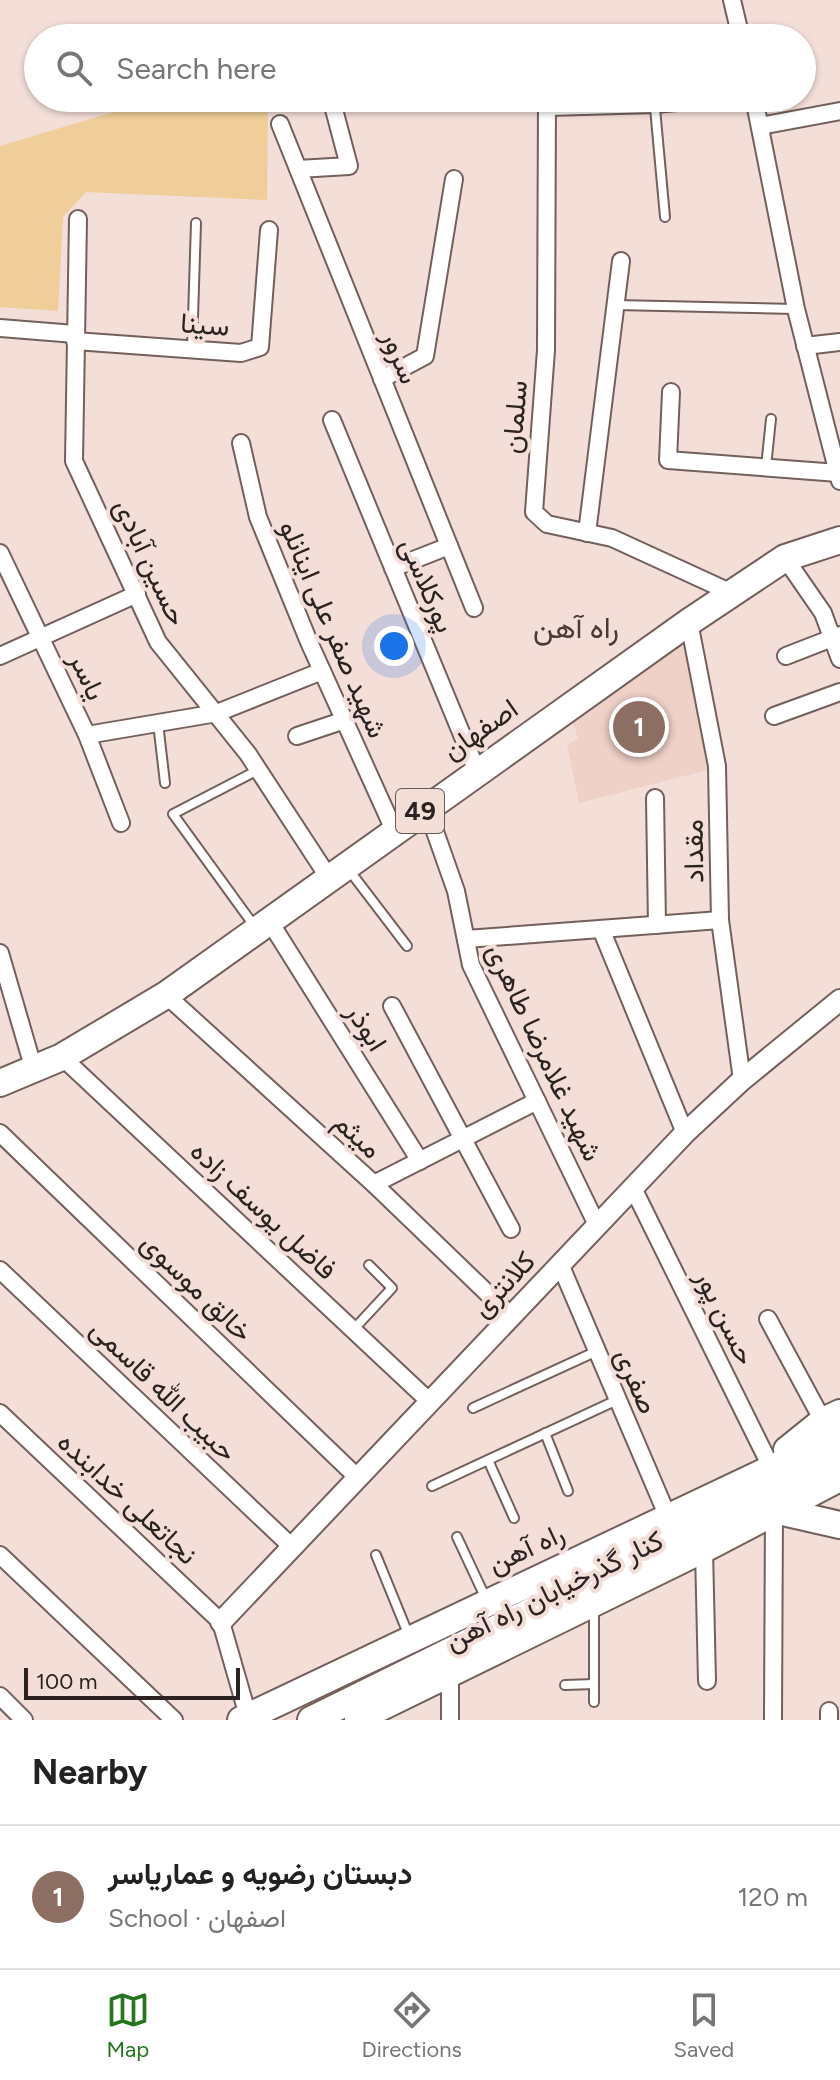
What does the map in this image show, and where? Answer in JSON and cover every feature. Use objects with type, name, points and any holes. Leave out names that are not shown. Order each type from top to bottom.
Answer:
[{"type":"main road","name":"اصفهان","points":[[0,1083],[62,1057],[166,995],[426,806],[689,622],[785,558],[840,540]]},
{"type":"main road","points":[[772,1469],[782,1454],[834,1424]]},
{"type":"main road","name":"راه آهن","points":[[311,1720],[771,1502],[840,1459]]},
{"type":"main road","name":"راه آهن","points":[[244,1718],[772,1469]]},
{"type":"main road","name":"کنار گذرخیابان راه آهن","points":[[357,1720],[704,1550],[771,1502],[840,1479]]},
{"type":"main road","points":[[771,1502],[840,1525]]},
{"type":"street","points":[[732,0],[738,24]]},
{"type":"street","points":[[760,126],[840,111]]},
{"type":"street","points":[[298,169],[349,166],[335,112]]},
{"type":"street","name":"سلمان","points":[[548,112],[546,350],[534,512],[547,524],[612,538],[732,593]]},
{"type":"street","points":[[671,392],[668,460],[766,467],[839,477],[796,309],[757,112]]},
{"type":"street","name":"سرور","points":[[280,124],[474,608]]},
{"type":"street","points":[[382,379],[425,356],[454,179]]},
{"type":"street","name":"حسین آبادی","points":[[78,219],[74,461],[158,642],[217,713],[337,872]]},
{"type":"street","name":"سینا","points":[[75,337],[241,353],[260,347],[269,230]]},
{"type":"street","points":[[587,533],[621,261]]},
{"type":"street","points":[[0,328],[75,337]]},
{"type":"street","points":[[805,346],[840,342]]},
{"type":"street","name":"پورکلاسی","points":[[332,420],[477,771]]},
{"type":"street","name":"شهید صفر علی اینانلو","points":[[241,443],[258,517],[322,671],[394,830]]},
{"type":"street","points":[[393,568],[449,546]]},
{"type":"street","name":"یاسر","points":[[0,553],[87,735],[121,823]]},
{"type":"street","points":[[785,558],[836,636],[840,659]]},
{"type":"street","points":[[0,656],[137,594]]},
{"type":"street","name":"مقداد","points":[[689,622],[717,766],[720,920],[742,1080]]},
{"type":"street","points":[[786,656],[836,636]]},
{"type":"street","points":[[87,735],[217,713],[322,671]]},
{"type":"street","points":[[774,716],[840,692]]},
{"type":"street","points":[[297,736],[345,720]]},
{"type":"street","points":[[655,798],[657,925]]},
{"type":"street","name":"شهید غلامرضا طاهری","points":[[426,806],[456,891],[471,965],[597,1225]]},
{"type":"street","points":[[466,939],[720,920]]},
{"type":"street","name":"ابوذر","points":[[264,926],[420,1161]]},
{"type":"street","points":[[601,929],[685,1133]]},
{"type":"street","points":[[0,953],[34,1070]]},
{"type":"street","name":"میثم","points":[[166,995],[374,1184],[511,1316]]},
{"type":"street","name":"کلانتری","points":[[221,1622],[685,1133],[742,1080],[840,1000]]},
{"type":"street","points":[[392,1006],[511,1229]]},
{"type":"street","name":"فاضل یوسف زاده","points":[[62,1057],[430,1402]]},
{"type":"street","points":[[374,1184],[537,1101]]},
{"type":"street","name":"خالق موسوی","points":[[0,1133],[358,1478]]},
{"type":"street","name":"حسن پور","points":[[633,1188],[772,1469]]},
{"type":"street","name":"صفری","points":[[560,1264],[668,1517]]},
{"type":"street","name":"حبیب الله قاسمی","points":[[0,1270],[292,1547]]},
{"type":"street","points":[[768,1319],[834,1424]]},
{"type":"street","name":"نجاتعلی خدابنده","points":[[0,1413],[221,1622]]},
{"type":"street","points":[[771,1502],[773,1720]]},
{"type":"street","points":[[704,1550],[707,1681]]},
{"type":"street","points":[[0,1555],[174,1720]]},
{"type":"street","points":[[221,1622],[244,1718]]},
{"type":"street","points":[[450,1674],[450,1720]]},
{"type":"street","points":[[0,1696],[24,1720]]},
{"type":"lane","points":[[655,112],[665,217]]},
{"type":"lane","points":[[192,349],[196,223]]},
{"type":"lane","points":[[616,305],[796,309]]},
{"type":"lane","points":[[766,467],[771,419]]},
{"type":"lane","points":[[158,723],[165,783]]},
{"type":"lane","points":[[258,770],[173,814],[264,926]]},
{"type":"lane","points":[[337,872],[407,946]]},
{"type":"lane","points":[[353,1330],[392,1288],[369,1265]]},
{"type":"lane","points":[[473,1408],[597,1351]]},
{"type":"lane","points":[[432,1486],[617,1400]]},
{"type":"lane","points":[[545,1433],[568,1491]]},
{"type":"lane","points":[[488,1460],[514,1518]]},
{"type":"lane","points":[[457,1537],[488,1601]]},
{"type":"lane","points":[[376,1555],[410,1639]]},
{"type":"lane","points":[[594,1604],[594,1702]]},
{"type":"lane","points":[[565,1685],[594,1684]]},
{"type":"shaded area","points":[[113,112],[268,112],[267,200],[86,192],[63,217],[58,311],[0,307],[0,146]]},
{"type":"shaded area","points":[[688,639],[712,769],[579,803],[567,745],[578,738],[571,717]]},
{"type":"place","name":"دبستان رضویه و عماریاسر","points":[[639,727]]},
{"type":"district","name":"راه آهن","points":[[576,627]]}]
